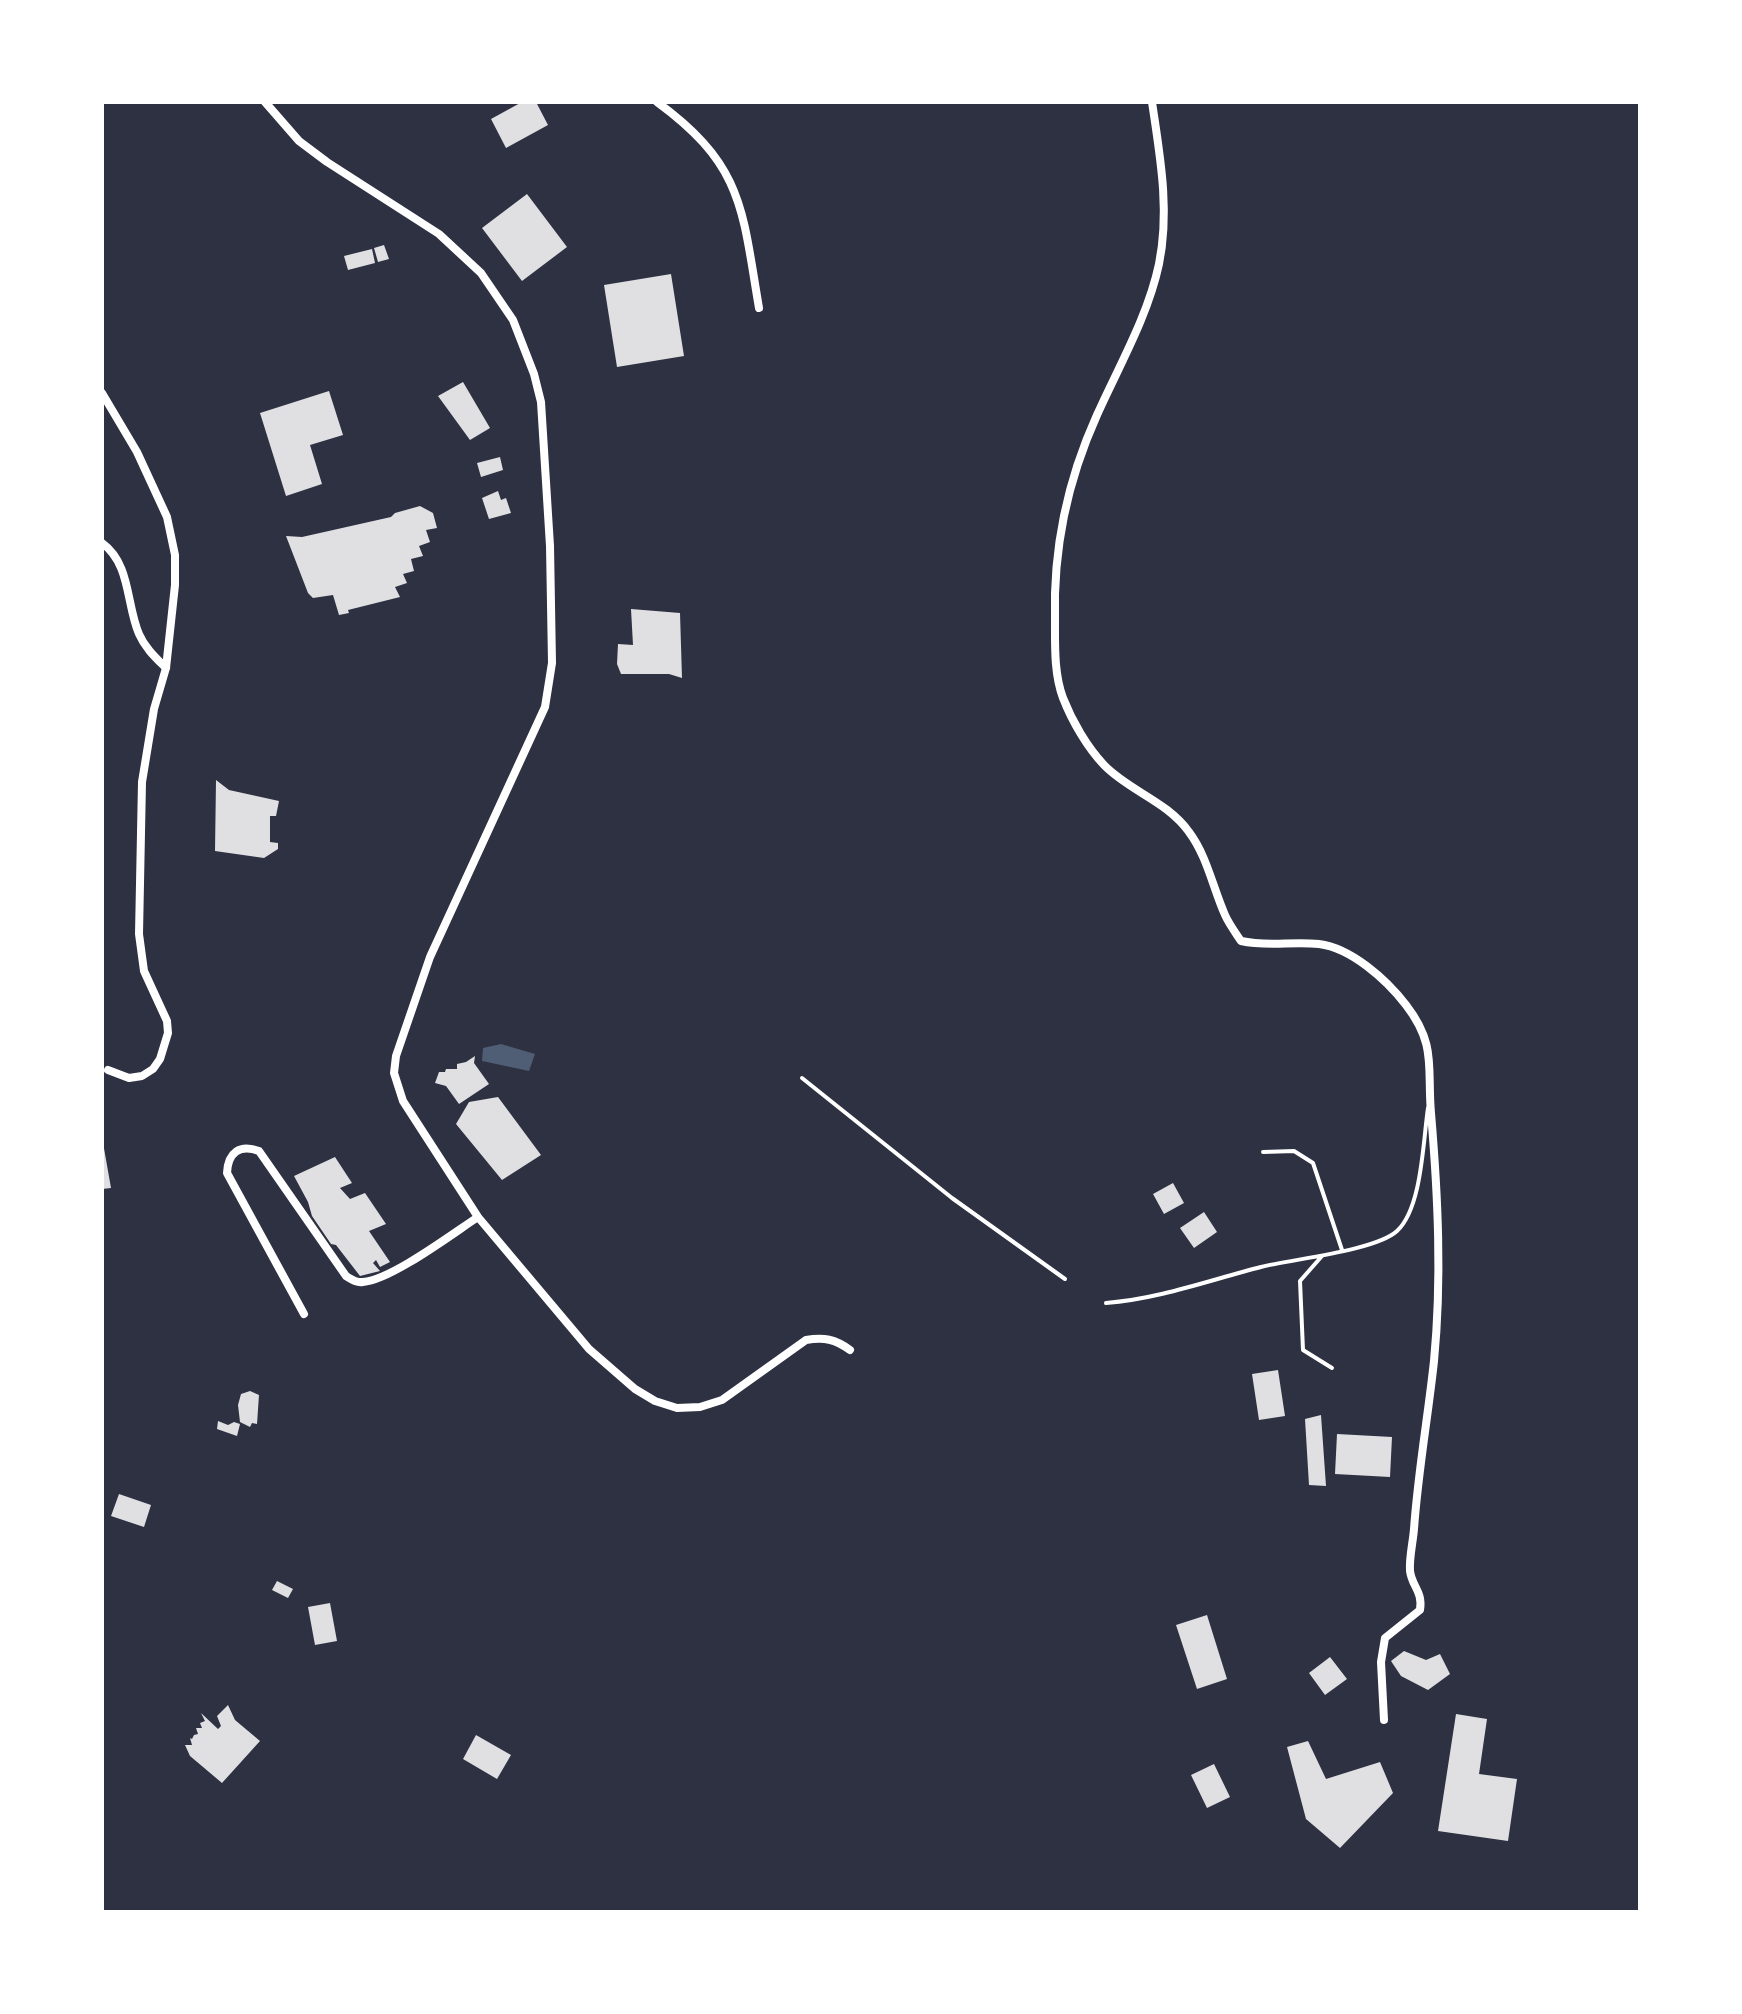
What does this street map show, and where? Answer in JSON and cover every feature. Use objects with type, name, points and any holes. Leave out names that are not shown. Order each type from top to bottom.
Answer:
[{"type":"street","points":[[265,102],[299,141],[439,234],[481,273],[519,333],[541,402],[550,578],[552,663],[548,696],[538,728],[430,957],[396,1056],[394,1073],[403,1101],[478,1217],[589,1349],[619,1377],[655,1401],[677,1408],[700,1407],[722,1400],[806,1340],[822,1337],[837,1341],[850,1350]]},
{"type":"street","points":[[657,102],[693,131],[728,175],[747,226],[759,308]]},
{"type":"street","points":[[1152,102],[1159,145],[1165,230],[1159,267],[1144,310],[1078,460],[1063,522],[1054,596],[1056,663],[1062,696],[1078,728],[1104,765],[1156,801],[1190,832],[1226,917],[1241,941],[1256,945],[1319,944],[1345,951],[1405,1003],[1422,1029],[1432,1061],[1430,1094],[1439,1199],[1439,1289],[1434,1362],[1418,1471],[1410,1572],[1422,1597],[1420,1610],[1385,1638],[1381,1662],[1384,1720]]},
{"type":"street","points":[[102,393],[158,492],[172,536],[175,585],[166,668],[154,709],[142,782],[139,934],[144,971],[167,1021],[167,1046],[153,1069],[142,1076],[129,1078],[108,1070]]},
{"type":"street","points":[[102,543],[110,549],[123,574],[140,635],[151,653],[166,668]]},
{"type":"street","points":[[304,1314],[227,1173],[228,1160],[236,1150],[248,1147],[259,1151],[346,1276],[355,1282],[365,1283],[407,1265],[478,1217]]},
{"type":"lane","points":[[1106,1303],[1137,1301],[1264,1266],[1323,1256],[1396,1233],[1406,1219],[1415,1196],[1430,1094]]},
{"type":"lane","points":[[1263,1152],[1294,1151],[1313,1163],[1342,1251]]},
{"type":"lane","points":[[1323,1256],[1300,1281],[1303,1350],[1332,1368]]},
{"type":"path","points":[[802,1078],[952,1198],[1065,1279]]},
{"type":"water","points":[[501,1044],[535,1054],[529,1071],[482,1061],[483,1048]]},
{"type":"building","points":[[522,102],[536,102],[548,125],[506,148],[491,119]]},
{"type":"building","points":[[527,194],[567,247],[522,281],[482,228]]},
{"type":"building","points":[[384,245],[389,259],[378,262],[374,248]]},
{"type":"building","points":[[372,249],[375,263],[348,270],[344,256]]},
{"type":"building","points":[[671,274],[684,356],[617,367],[604,285]]},
{"type":"building","points":[[463,382],[490,428],[470,440],[438,396]]},
{"type":"building","points":[[329,391],[343,435],[310,445],[322,484],[286,496],[260,413]]},
{"type":"building","points":[[500,457],[503,470],[481,477],[477,463]]},
{"type":"building","points":[[498,491],[501,500],[506,498],[511,513],[489,519],[482,498]]},
{"type":"building","points":[[420,506],[433,513],[437,528],[426,530],[430,542],[419,546],[423,556],[411,559],[414,571],[403,574],[407,583],[395,587],[400,597],[339,615],[333,595],[313,598],[308,593],[286,536],[302,537],[391,517]]},
{"type":"building","points":[[631,609],[680,613],[682,678],[669,674],[621,674],[617,664],[618,644],[633,645]]},
{"type":"building","points":[[216,780],[229,790],[279,801],[276,816],[270,816],[270,842],[278,843],[278,849],[264,858],[215,851]]},
{"type":"building","points":[[475,1056],[474,1063],[489,1084],[459,1104],[446,1086],[435,1083],[439,1072],[457,1069],[457,1064]]},
{"type":"building","points":[[498,1097],[541,1155],[502,1180],[456,1124],[469,1102]]},
{"type":"building","points":[[102,1137],[111,1188],[102,1189]]},
{"type":"building","points":[[335,1157],[352,1183],[340,1188],[350,1199],[365,1193],[386,1224],[369,1231],[390,1262],[380,1267],[376,1260],[373,1263],[380,1271],[360,1276],[336,1245],[331,1244],[312,1216],[294,1176]]},
{"type":"building","points":[[1173,1183],[1184,1203],[1164,1214],[1153,1194]]},
{"type":"building","points":[[1204,1212],[1217,1232],[1194,1248],[1180,1228]]},
{"type":"building","points":[[1278,1370],[1285,1416],[1259,1420],[1252,1374]]},
{"type":"building","points":[[250,1391],[259,1395],[257,1424],[252,1423],[250,1427],[240,1422],[238,1405],[241,1394]]},
{"type":"building","points":[[1321,1415],[1326,1486],[1309,1485],[1305,1419]]},
{"type":"building","points":[[218,1421],[228,1425],[234,1422],[240,1424],[237,1436],[217,1429]]},
{"type":"building","points":[[1337,1434],[1392,1437],[1390,1477],[1335,1474]]},
{"type":"building","points":[[119,1494],[151,1505],[144,1527],[111,1516]]},
{"type":"building","points":[[277,1581],[293,1589],[288,1598],[272,1590]]},
{"type":"building","points":[[330,1603],[337,1641],[315,1645],[308,1607]]},
{"type":"building","points":[[1207,1615],[1227,1679],[1197,1689],[1176,1625]]},
{"type":"building","points":[[1404,1651],[1426,1660],[1440,1654],[1450,1674],[1428,1690],[1401,1676],[1391,1661]]},
{"type":"building","points":[[1330,1657],[1347,1679],[1325,1695],[1309,1673]]},
{"type":"building","points":[[228,1705],[235,1720],[260,1741],[222,1783],[190,1756],[185,1745],[192,1745],[190,1738],[198,1734],[196,1728],[202,1728],[200,1723],[205,1721],[201,1713],[218,1729],[221,1726],[217,1716]]},
{"type":"building","points":[[1456,1714],[1487,1719],[1479,1774],[1517,1779],[1508,1841],[1438,1831]]},
{"type":"building","points":[[476,1735],[511,1755],[497,1779],[463,1759]]},
{"type":"building","points":[[1308,1741],[1326,1779],[1380,1762],[1393,1793],[1340,1848],[1306,1819],[1287,1747]]},
{"type":"building","points":[[1214,1764],[1230,1797],[1207,1808],[1191,1775]]}]
